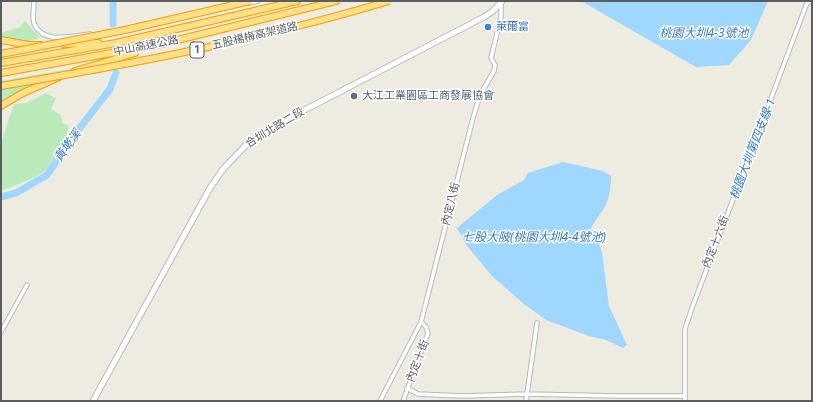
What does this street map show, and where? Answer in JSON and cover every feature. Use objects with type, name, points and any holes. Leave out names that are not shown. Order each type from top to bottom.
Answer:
[{"type":"highway","points":[[1,54],[125,30],[250,1]]},
{"type":"highway","name":"中山高速公路","points":[[1,64],[116,43],[297,1]]},
{"type":"highway","name":"中山高速公路","points":[[1,73],[161,44],[336,1]]},
{"type":"highway","name":"五股楊梅高架道路","points":[[1,86],[220,44],[338,16],[389,1]]},
{"type":"highway","points":[[1,40],[29,45],[116,43]]},
{"type":"highway","points":[[1,106],[21,94],[68,73],[161,44]]},
{"type":"street","points":[[34,1],[34,22],[40,33],[49,37],[154,26],[258,1]]},
{"type":"street","name":"內定十六街","points":[[685,401],[686,327],[708,263],[807,3],[810,1]]},
{"type":"street","name":"內定八街","points":[[380,401],[421,322],[473,118],[480,95],[494,71],[495,65],[491,58],[501,17],[502,2]]},
{"type":"street","name":"合圳北路二段","points":[[93,401],[210,188],[223,168],[247,144],[277,125],[484,17],[502,2]]},
{"type":"street","points":[[1,332],[27,285]]},
{"type":"street","name":"內定十街","points":[[403,401],[428,333],[426,327],[421,322]]},
{"type":"street","points":[[526,401],[537,323]]},
{"type":"street","points":[[408,388],[418,394],[462,396],[527,394],[685,396]]},
{"type":"green space","points":[[25,21],[40,38],[25,42],[1,37],[2,33],[20,27]]},
{"type":"green space","points":[[71,69],[15,94],[1,103],[1,81]]},
{"type":"green space","points":[[46,93],[56,98],[51,109],[61,115],[62,123],[69,126],[66,139],[48,168],[36,177],[1,191],[1,143],[14,104],[27,103]]},
{"type":"water","name":"桃園大圳4-3號池","points":[[581,1],[768,1],[751,40],[729,65],[696,67]]},
{"type":"water","name":"七股大陂(桃園大圳4-4號池)","points":[[563,162],[603,171],[611,176],[607,202],[590,231],[598,240],[602,253],[609,306],[627,345],[623,348],[606,340],[589,336],[546,320],[524,304],[493,277],[467,246],[457,228],[497,195],[524,180],[528,173]]},
{"type":"waterway","name":"黃墘溪","points":[[113,1],[113,24]]},
{"type":"waterway","name":"桃園大圳第四支線-1","points":[[808,6],[812,2]]},
{"type":"waterway","name":"黃墘溪","points":[[1,197],[16,193],[47,175],[75,134],[110,89],[116,73]]},
{"type":"place","name":"萊爾富","points":[[488,27]]},
{"type":"place","name":"大江工業園區工商發展協會","points":[[354,96]]}]
